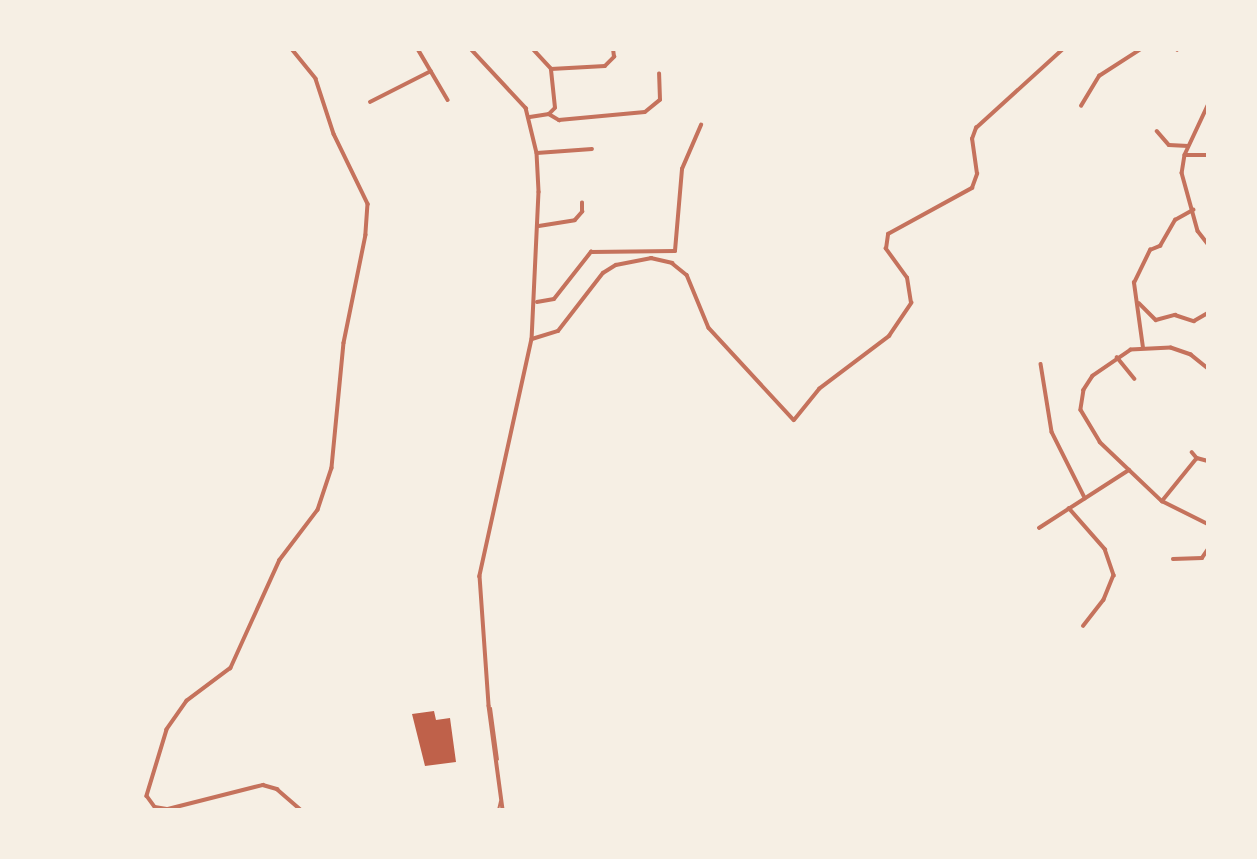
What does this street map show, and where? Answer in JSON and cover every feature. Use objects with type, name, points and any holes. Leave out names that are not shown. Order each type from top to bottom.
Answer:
[{"type":"street","points":[[292,49],[316,79],[334,134],[368,205],[344,343],[332,468],[318,510],[280,560],[230,668],[176,715],[159,747],[147,796],[155,807],[169,808],[263,785],[277,789],[301,810]]},
{"type":"street","points":[[418,49],[448,100]]},
{"type":"street","points":[[471,49],[516,95],[530,117],[537,153],[537,302],[532,340],[480,576],[489,706],[502,797],[500,810]]},
{"type":"street","points":[[551,69],[605,66],[614,57],[613,49]]},
{"type":"street","points":[[532,340],[558,331],[603,273],[616,265],[652,258],[672,263],[687,275],[709,328],[794,420],[819,389],[889,336],[911,303],[907,278],[886,249],[888,233],[969,191],[977,174],[972,139],[976,128],[1063,49]]},
{"type":"street","points":[[1080,106],[1099,76],[1141,49]]},
{"type":"street","points":[[530,117],[549,114],[555,108],[551,69],[533,50]]},
{"type":"street","points":[[370,102],[431,71]]},
{"type":"street","points":[[549,114],[559,120],[645,113],[660,100],[659,74]]},
{"type":"street","points":[[1208,106],[1188,146],[1182,173],[1198,231],[1208,244]]},
{"type":"street","points":[[537,302],[554,299],[591,252],[676,251],[682,169],[701,125]]},
{"type":"street","points":[[1157,131],[1169,145],[1188,146]]},
{"type":"street","points":[[537,153],[592,149]]},
{"type":"street","points":[[1185,155],[1208,155]]},
{"type":"street","points":[[539,226],[575,220],[582,212],[582,203]]},
{"type":"street","points":[[1143,348],[1139,303],[1134,283],[1150,250],[1160,246],[1175,220],[1193,210]]},
{"type":"street","points":[[1139,303],[1156,320],[1175,315],[1194,321],[1208,313]]},
{"type":"street","points":[[1208,369],[1181,351],[1143,348],[1117,357],[1088,383],[1081,410],[1087,427],[1162,501],[1208,524]]},
{"type":"street","points":[[1117,357],[1135,379]]},
{"type":"street","points":[[1041,364],[1052,432],[1085,498]]},
{"type":"street","points":[[1192,452],[1197,458],[1208,460]]},
{"type":"street","points":[[1162,501],[1197,458]]},
{"type":"street","points":[[1039,528],[1129,470]]},
{"type":"street","points":[[1069,508],[1105,549],[1114,575],[1104,600],[1084,626]]},
{"type":"street","points":[[1173,559],[1202,558],[1208,549]]},
{"type":"building","points":[[434,711],[436,720],[450,718],[456,762],[425,766],[412,714]]}]
